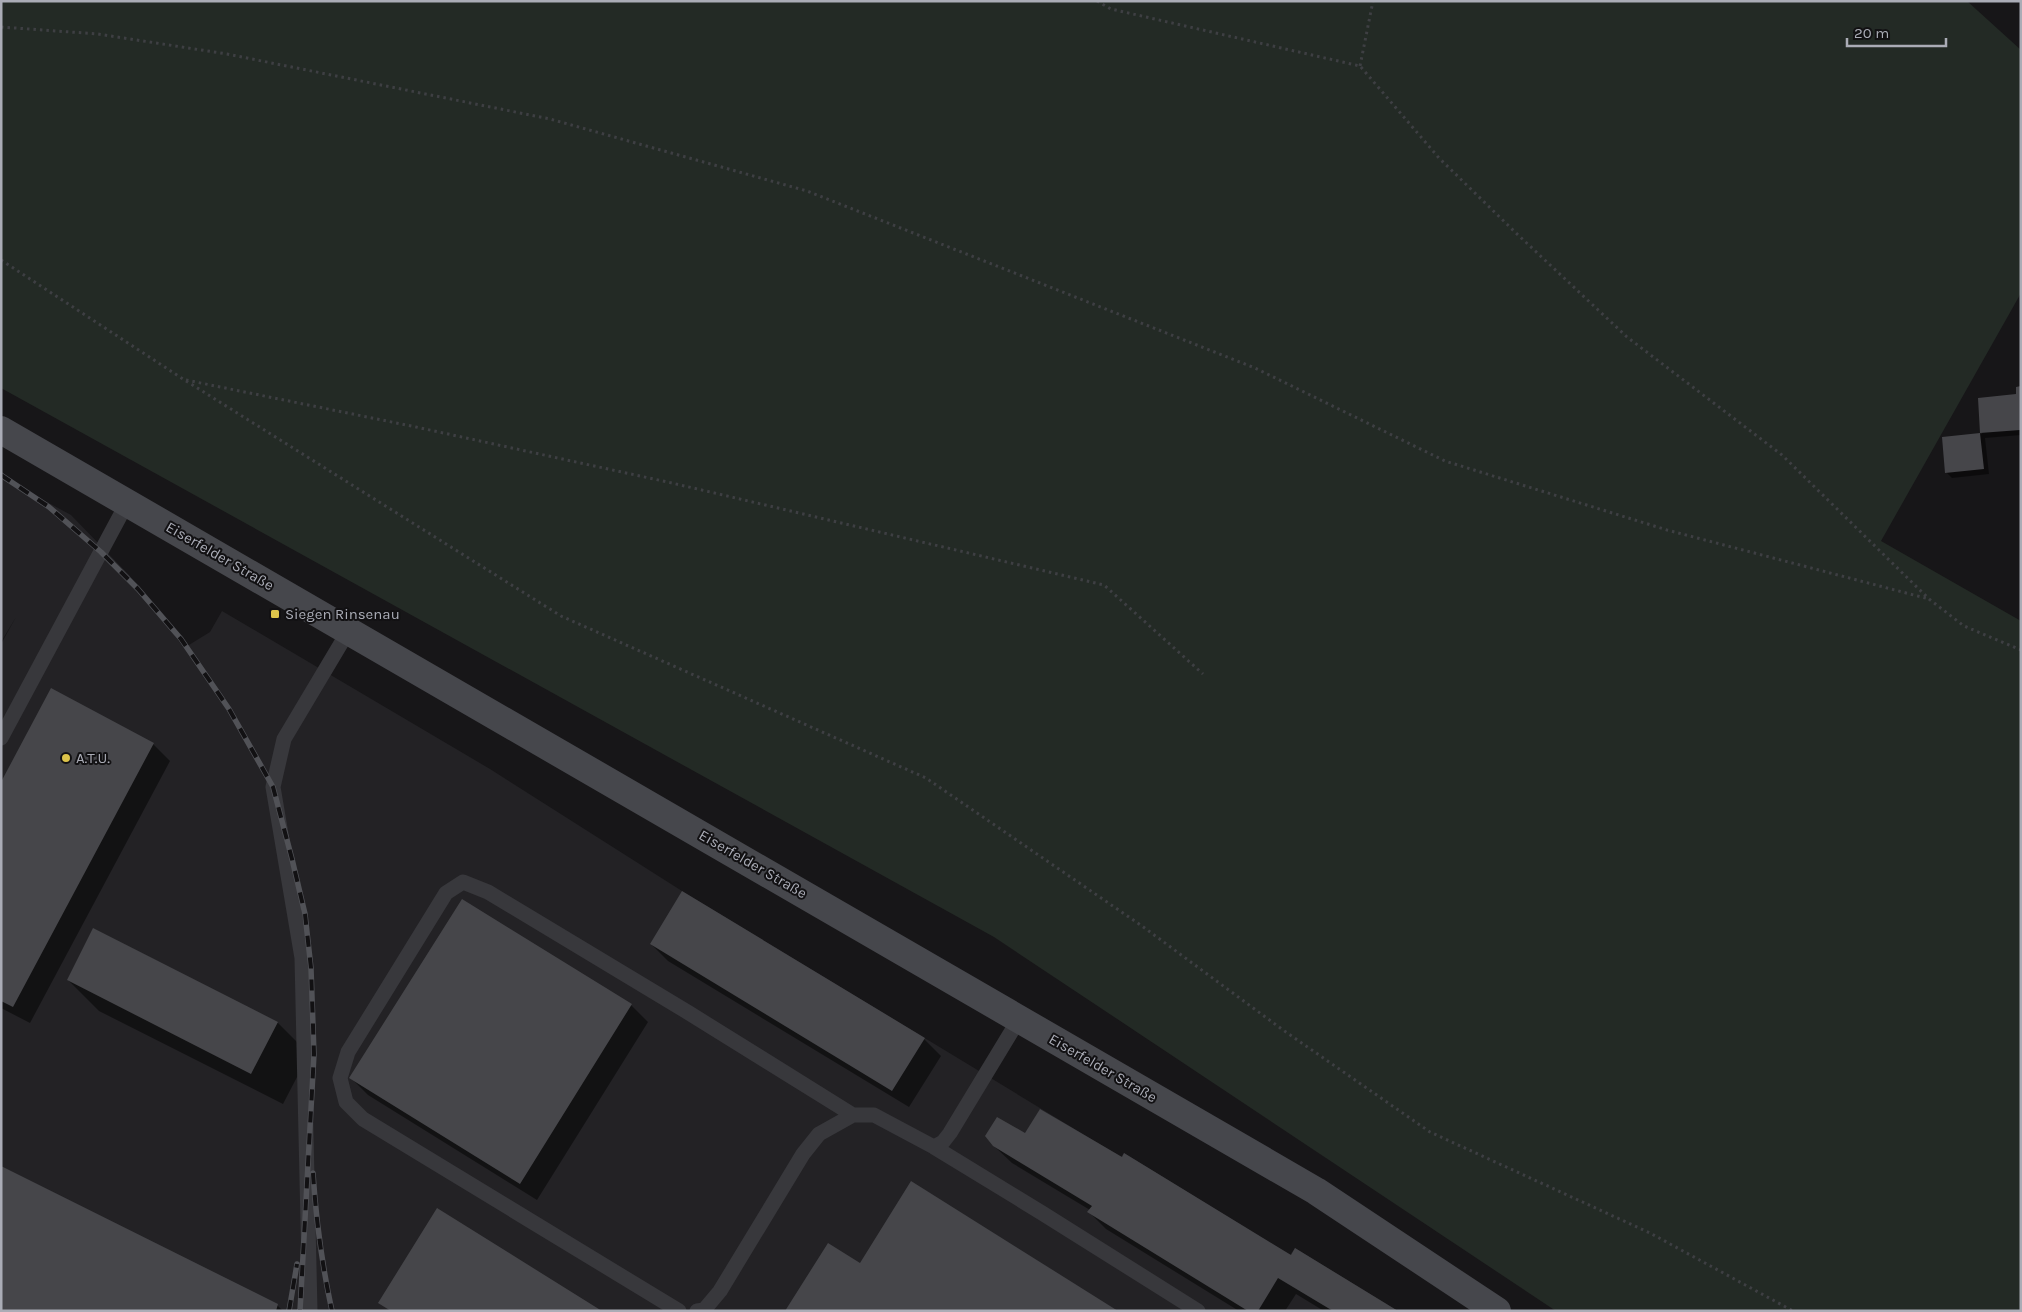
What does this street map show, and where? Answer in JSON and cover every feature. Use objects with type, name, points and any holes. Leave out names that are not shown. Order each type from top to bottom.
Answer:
[{"type":"main road","name":"Eiserfelder Straße","points":[[1,430],[1316,1191],[1497,1311]]},
{"type":"lane","points":[[1,738],[127,503]]},
{"type":"lane","points":[[310,1311],[302,958],[273,787],[284,739],[349,630]]},
{"type":"lane","points":[[679,1311],[363,1119],[346,1102],[340,1078],[348,1052],[446,893],[463,882],[488,892],[853,1115]]},
{"type":"lane","points":[[934,1147],[942,1142],[950,1133],[1019,1019]]},
{"type":"lane","points":[[697,1311],[704,1310],[720,1291],[803,1154],[819,1134],[853,1115],[874,1115],[934,1147],[1198,1311]]},
{"type":"path","points":[[1096,1],[1111,8],[1360,66],[1440,158],[1516,233],[1627,337],[1782,455],[1929,599],[1964,626],[2021,650]]},
{"type":"path","points":[[1360,66],[1373,1]]},
{"type":"path","points":[[1,27],[98,34],[227,54],[501,109],[550,119],[807,191],[1255,368],[1446,461],[1667,530],[1929,599]]},
{"type":"path","points":[[1,260],[183,379],[561,616],[926,778],[1142,926],[1283,1030],[1430,1132],[1650,1232],[1793,1311]]},
{"type":"path","points":[[183,379],[416,427],[662,481],[1104,585],[1203,674]]},
{"type":"shaded area","points":[[1,1],[1967,1],[2021,50],[2021,293],[1881,541],[2021,621],[2021,1311],[1556,1311],[994,937],[1,388]]},
{"type":"shaded area","points":[[1,477],[71,515],[129,575],[184,648],[210,632],[222,611],[490,769],[682,891],[1121,1157],[1124,1153],[1290,1255],[1295,1248],[1398,1311],[1,1311],[1,644],[16,617],[1,642]]},
{"type":"building","points":[[2021,386],[2020,430],[1980,433],[1978,398],[2016,394],[2016,387]]},
{"type":"building","points":[[1980,433],[1984,469],[1945,473],[1942,437]]},
{"type":"building","points":[[51,688],[154,743],[13,1007],[1,1001],[1,782]]},
{"type":"building","points":[[682,891],[925,1038],[892,1091],[650,944]]},
{"type":"building","points":[[462,899],[632,1004],[520,1184],[349,1078]]},
{"type":"building","points":[[93,928],[278,1022],[251,1074],[67,980]]},
{"type":"building","points":[[1040,1109],[1122,1157],[1124,1153],[1291,1255],[1295,1248],[1398,1311],[1333,1311],[1278,1278],[1258,1311],[1248,1311],[1087,1212],[1092,1206],[993,1146],[985,1136],[997,1117],[1025,1133]]},
{"type":"building","points":[[1,1166],[278,1304],[276,1311],[1,1311]]},
{"type":"building","points":[[911,1181],[1118,1311],[785,1311],[828,1243],[860,1263]]},
{"type":"building","points":[[437,1208],[602,1311],[391,1311],[378,1303]]},
{"type":"railway","points":[[1,475],[49,507],[101,552],[138,589],[181,639],[229,709],[273,787],[305,914],[311,968],[314,1054],[300,1311]]},
{"type":"railway","points":[[313,1173],[320,1242],[332,1311]]},
{"type":"railway","points":[[289,1311],[297,1264]]},
{"type":"place","name":"Siegen Rinsenau","points":[[275,614]]},
{"type":"place","name":"A.T.U.","points":[[66,758]]}]
